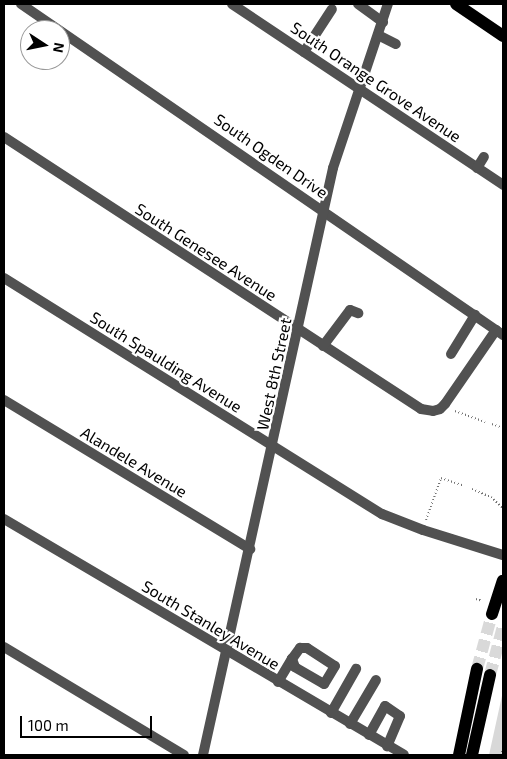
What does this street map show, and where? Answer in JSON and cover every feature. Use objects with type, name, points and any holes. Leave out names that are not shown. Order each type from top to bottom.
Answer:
[{"type":"main road","points":[[456,4],[503,36]]},
{"type":"main road","points":[[492,614],[503,581]]},
{"type":"main road","points":[[459,755],[477,669]]},
{"type":"main road","points":[[472,755],[490,675]]},
{"type":"street","name":"South Ogden Drive","points":[[21,4],[500,332]]},
{"type":"street","name":"South Orange Grove Avenue","points":[[232,4],[503,185]]},
{"type":"street","points":[[358,4],[383,22]]},
{"type":"street","name":"West 8th Street","points":[[203,755],[334,168],[388,4]]},
{"type":"street","points":[[304,52],[332,9]]},
{"type":"street","points":[[378,35],[396,44]]},
{"type":"street","name":"South Genesee Avenue","points":[[4,137],[422,409],[433,411],[440,409],[500,332]]},
{"type":"street","points":[[477,168],[484,157]]},
{"type":"street","name":"South Spaulding Avenue","points":[[4,278],[382,514],[423,530],[503,555]]},
{"type":"street","points":[[324,346],[350,310],[358,313]]},
{"type":"street","points":[[450,354],[475,316]]},
{"type":"street","name":"Alandele Avenue","points":[[4,400],[250,549]]},
{"type":"street","name":"South Stanley Avenue","points":[[4,519],[400,754]]},
{"type":"street","points":[[4,648],[184,755]]},
{"type":"street","points":[[278,682],[292,659]]},
{"type":"street","points":[[331,713],[356,669]]},
{"type":"street","points":[[350,724],[376,680]]},
{"type":"street","points":[[369,735],[385,706],[400,716],[387,746]]},
{"type":"path","points":[[455,411],[485,422]]},
{"type":"path","points":[[492,424],[503,428]]},
{"type":"path","points":[[428,517],[440,478],[464,486]]},
{"type":"path","points":[[472,489],[491,497],[503,508]]},
{"type":"path","points":[[476,599],[483,601]]},
{"type":"path","points":[[500,755],[503,749]]},
{"type":"shaded area","points":[[503,691],[503,755],[489,755]]},
{"type":"tunnel","points":[[477,669],[492,614]]},
{"type":"tunnel","points":[[490,675],[503,626]]}]
